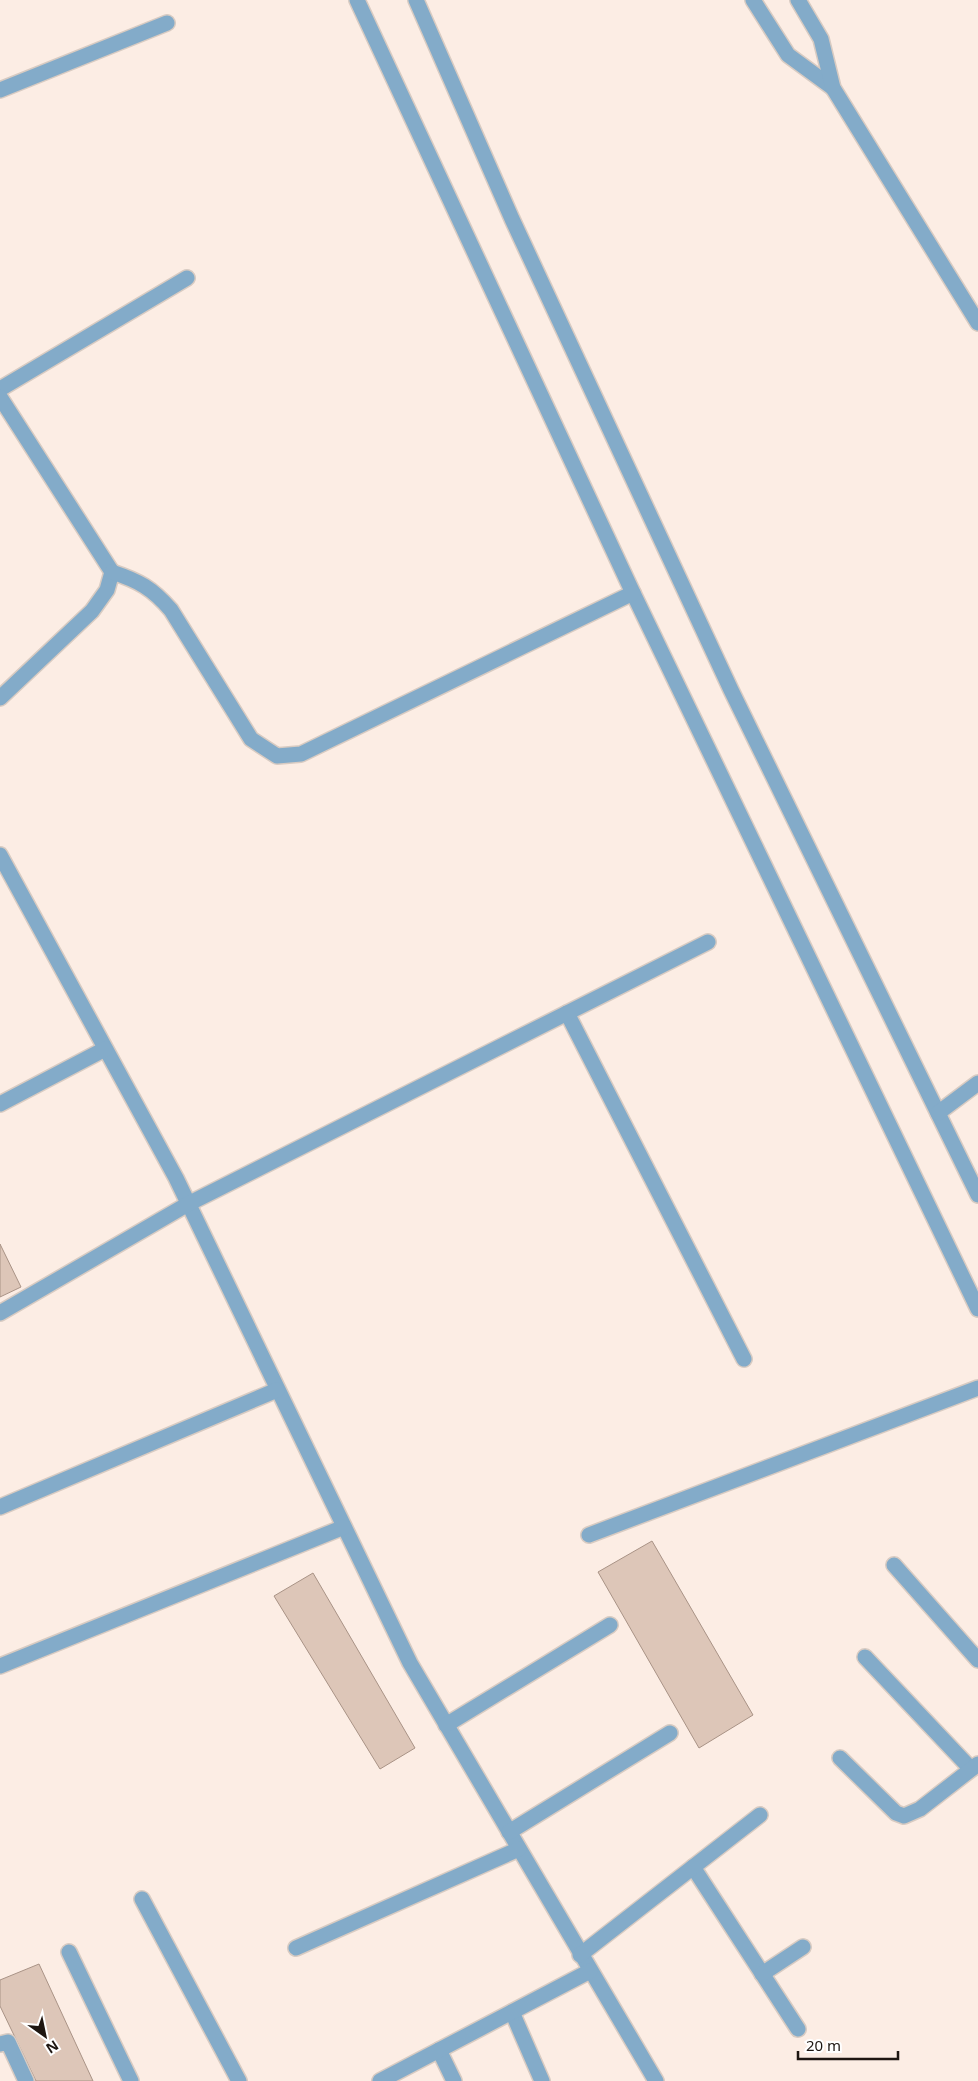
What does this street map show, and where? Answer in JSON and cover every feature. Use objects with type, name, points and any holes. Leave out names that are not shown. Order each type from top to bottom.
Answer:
[{"type":"street","points":[[357,0],[633,593],[978,1310]]},
{"type":"street","points":[[416,0],[516,228],[731,690],[978,1195]]},
{"type":"street","points":[[753,0],[788,55],[833,88]]},
{"type":"street","points":[[798,0],[821,39],[833,88],[978,324]]},
{"type":"street","points":[[0,90],[168,23]]},
{"type":"street","points":[[0,389],[187,278]]},
{"type":"street","points":[[0,397],[112,572],[138,581],[157,594],[171,610],[251,739],[277,756],[302,754],[633,593]]},
{"type":"street","points":[[0,698],[92,611],[107,590],[112,572]]},
{"type":"street","points":[[0,855],[188,1204],[410,1663],[656,2081]]},
{"type":"street","points":[[0,1314],[188,1204],[708,942]]},
{"type":"street","points":[[567,1013],[744,1359]]},
{"type":"street","points":[[0,1104],[106,1050]]},
{"type":"street","points":[[938,1113],[978,1083]]},
{"type":"street","points":[[589,1535],[978,1388]]},
{"type":"street","points":[[0,1507],[277,1390]]},
{"type":"street","points":[[0,1666],[344,1527]]},
{"type":"street","points":[[894,1565],[978,1660]]},
{"type":"street","points":[[446,1725],[610,1625]]},
{"type":"street","points":[[840,1758],[896,1813],[904,1816],[920,1809],[974,1766],[865,1657]]},
{"type":"street","points":[[509,1832],[670,1733]]},
{"type":"street","points":[[580,1954],[760,1816]]},
{"type":"street","points":[[296,1948],[519,1849]]},
{"type":"street","points":[[692,1867],[798,2029]]},
{"type":"street","points":[[142,1899],[239,2081]]},
{"type":"street","points":[[762,1974],[803,1947]]},
{"type":"street","points":[[69,1952],[132,2081]]},
{"type":"street","points":[[380,2081],[590,1971]]},
{"type":"street","points":[[512,2012],[542,2081]]},
{"type":"street","points":[[0,2044],[8,2042],[26,2081]]},
{"type":"street","points":[[439,2050],[454,2081]]},
{"type":"building","points":[[0,1244],[21,1287],[0,1297]]},
{"type":"building","points":[[652,1541],[753,1715],[699,1748],[598,1572]]},
{"type":"building","points":[[313,1573],[415,1748],[380,1769],[274,1596]]},
{"type":"building","points":[[39,1964],[93,2081],[36,2081],[0,2006],[0,1980]]}]
